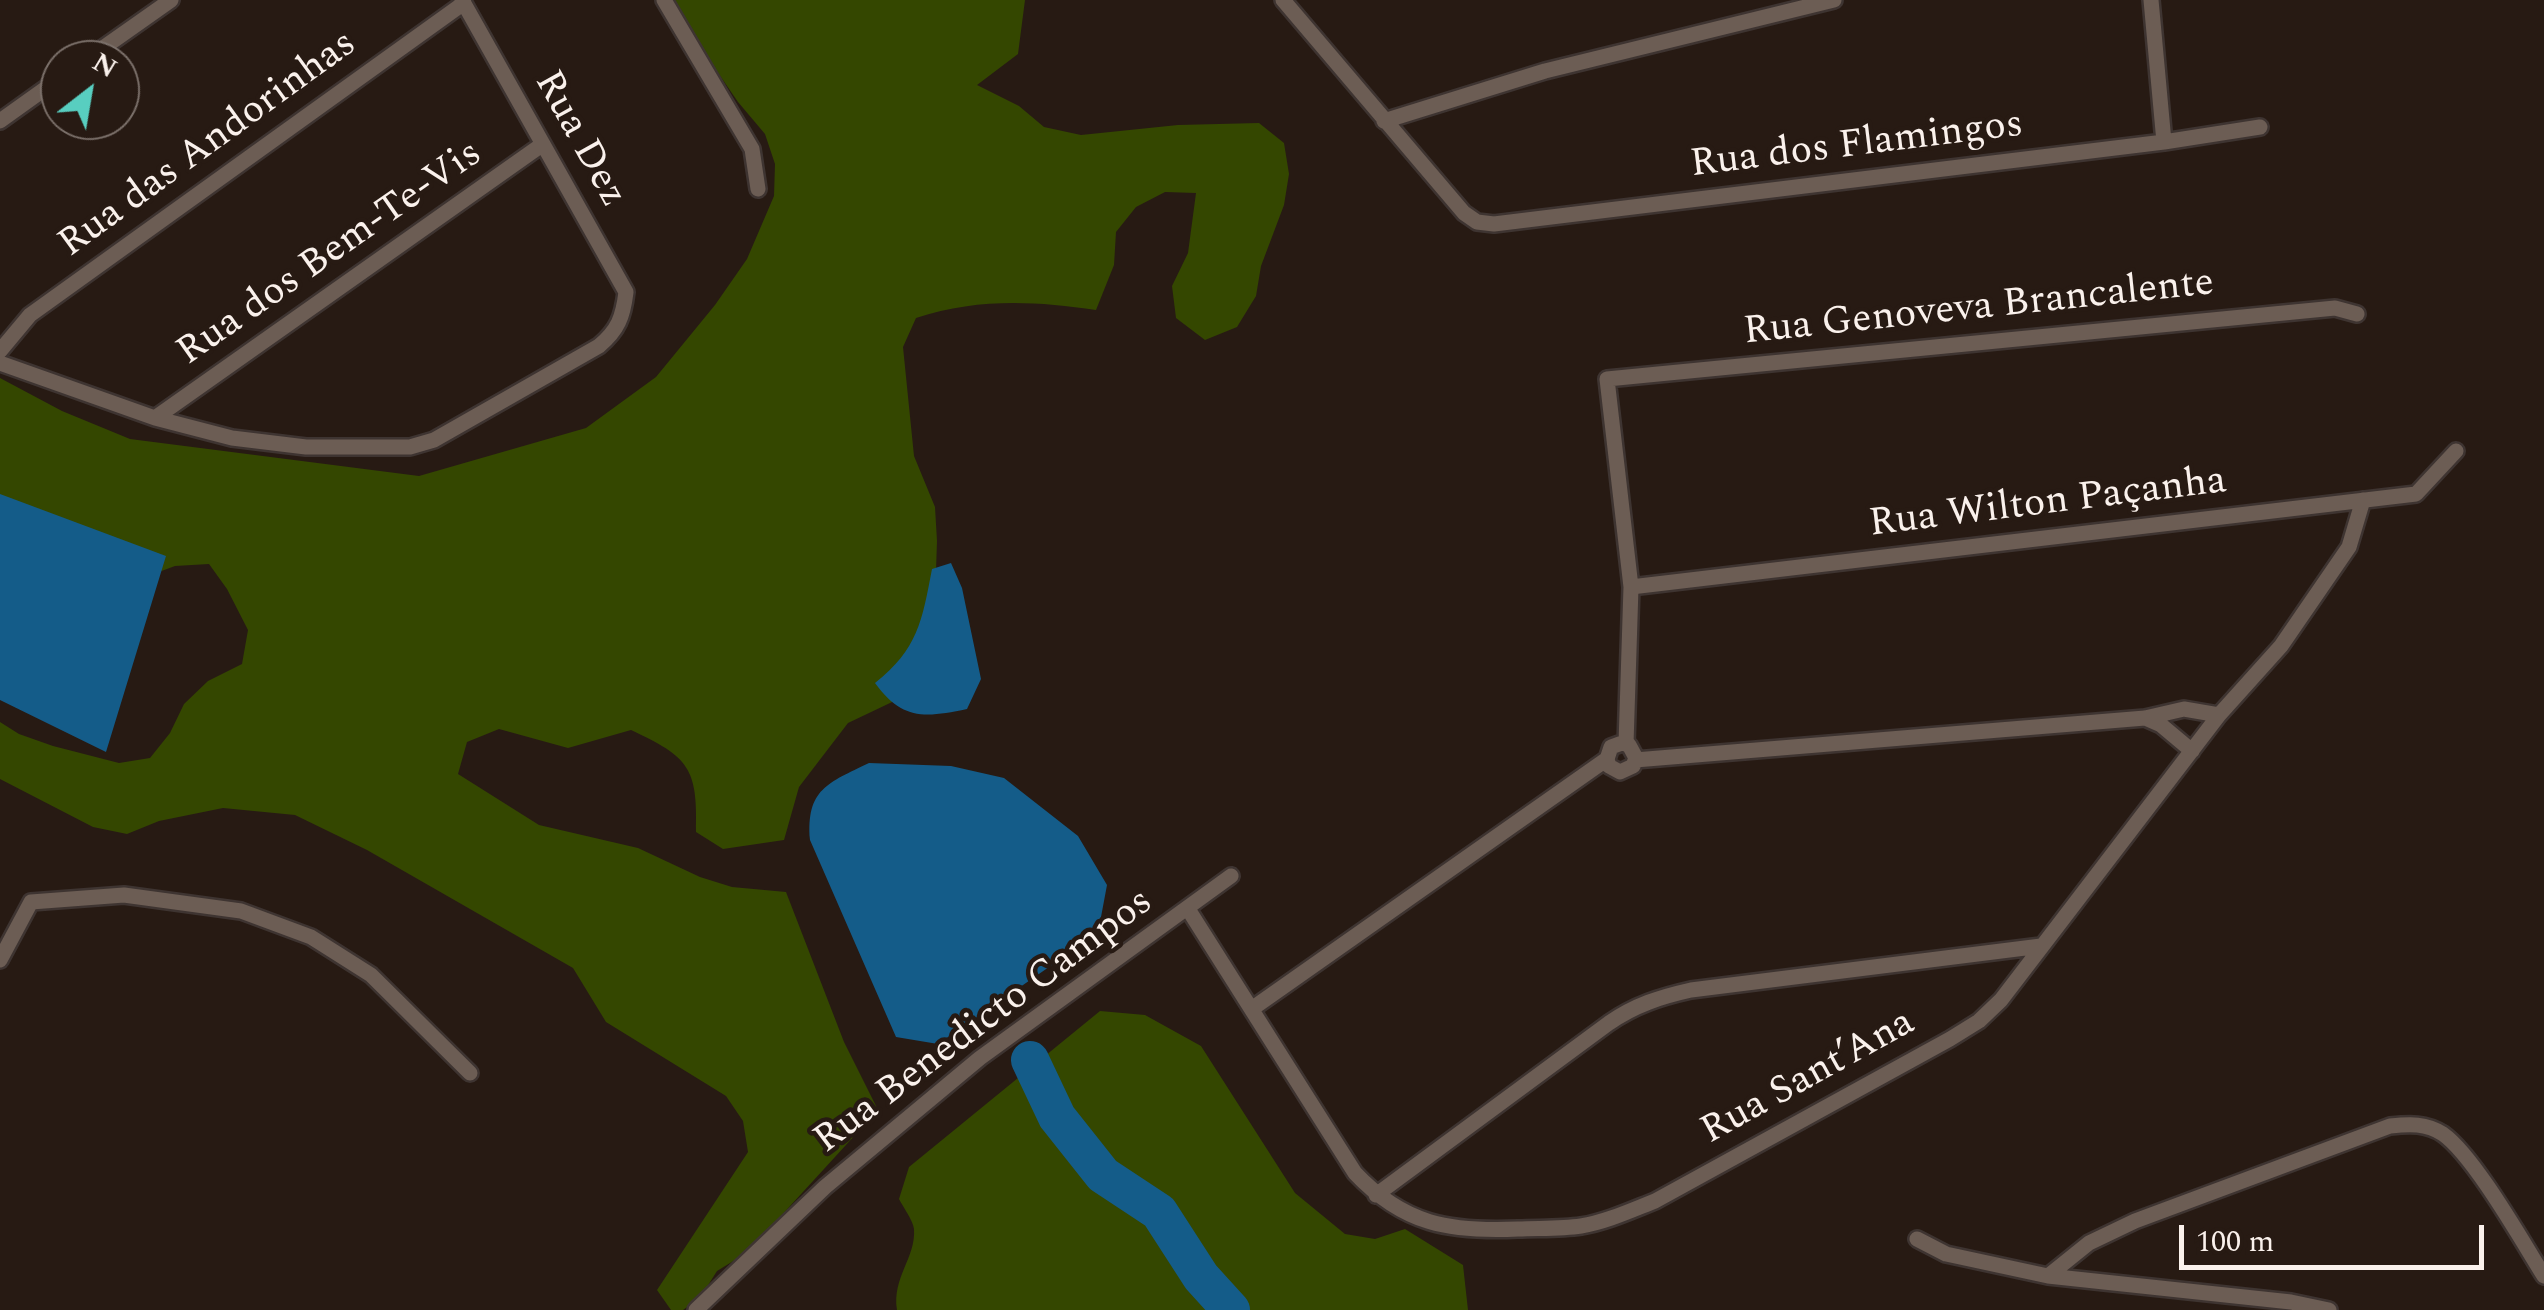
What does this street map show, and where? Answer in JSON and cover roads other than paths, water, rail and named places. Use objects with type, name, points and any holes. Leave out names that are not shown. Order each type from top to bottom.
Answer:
[{"type":"street","points":[[114,40],[171,0]]},
{"type":"street","points":[[664,0],[752,149],[758,189]]},
{"type":"street","points":[[1284,0],[1384,121],[1545,71],[1834,0]]},
{"type":"street","points":[[2151,0],[2164,142]]},
{"type":"street","name":"Rua Dez","points":[[155,418],[232,438],[306,446],[410,448],[434,440],[599,346],[615,332],[624,314],[626,292],[463,1]]},
{"type":"street","name":"Rua das Andorinhas","points":[[0,351],[30,315],[463,1]]},
{"type":"street","points":[[0,121],[40,92]]},
{"type":"street","name":"Rua dos Flamingos","points":[[1384,121],[1464,212],[1478,222],[1494,224],[2260,127]]},
{"type":"street","name":"Rua dos Bem-Te-Vis","points":[[155,418],[543,144]]},
{"type":"street","name":"Rua Genoveva Brancalente","points":[[1631,587],[1607,379],[2335,308],[2357,314]]},
{"type":"street","points":[[0,363],[155,418]]},
{"type":"street","name":"Rua Wilton Paçanha","points":[[1631,587],[2416,494],[2456,451]]},
{"type":"street","name":"Rua Sant’Ana","points":[[1188,909],[1356,1173],[1376,1195],[1402,1212],[1428,1223],[1482,1231],[1582,1226],[1656,1201],[1979,1020],[2001,1000],[2219,715],[2281,646],[2349,547],[2363,500]]},
{"type":"street","points":[[1626,744],[1631,587]]},
{"type":"street","points":[[1635,760],[2144,718],[2184,709],[2219,715]]},
{"type":"street","points":[[2144,718],[2161,725],[2192,750]]},
{"type":"street","points":[[1253,1008],[1606,759],[1610,748],[1626,744]]},
{"type":"street","points":[[1606,759],[1609,766],[1620,772],[1633,766],[1633,750],[1626,744]]},
{"type":"street","name":"Rua Benedicto Campos","points":[[696,1310],[824,1187],[980,1058],[1232,876]]},
{"type":"street","points":[[0,960],[31,902],[124,895],[241,911],[310,936],[371,975],[470,1073]]},
{"type":"street","points":[[1376,1195],[1609,1023],[1632,1007],[1656,998],[1691,990],[2041,946]]},
{"type":"street","points":[[2048,1276],[2090,1243],[2136,1221],[2390,1126],[2418,1123],[2444,1135],[2477,1172],[2544,1276]]},
{"type":"street","points":[[1917,1238],[1946,1254],[2048,1276],[2291,1302],[2329,1310]]},
{"type":"water","points":[[0,494],[166,556],[106,752],[0,700]]},
{"type":"water","points":[[951,563],[962,588],[981,679],[967,709],[915,713],[895,704],[875,683],[901,658],[916,633],[932,569]]},
{"type":"water","points":[[869,763],[951,766],[1004,778],[1078,836],[1107,885],[1098,933],[938,1044],[896,1037],[810,840],[816,798],[831,783]]},
{"type":"waterway","points":[[1030,1060],[1057,1117],[1103,1175],[1159,1212],[1201,1277],[1231,1310]]}]
